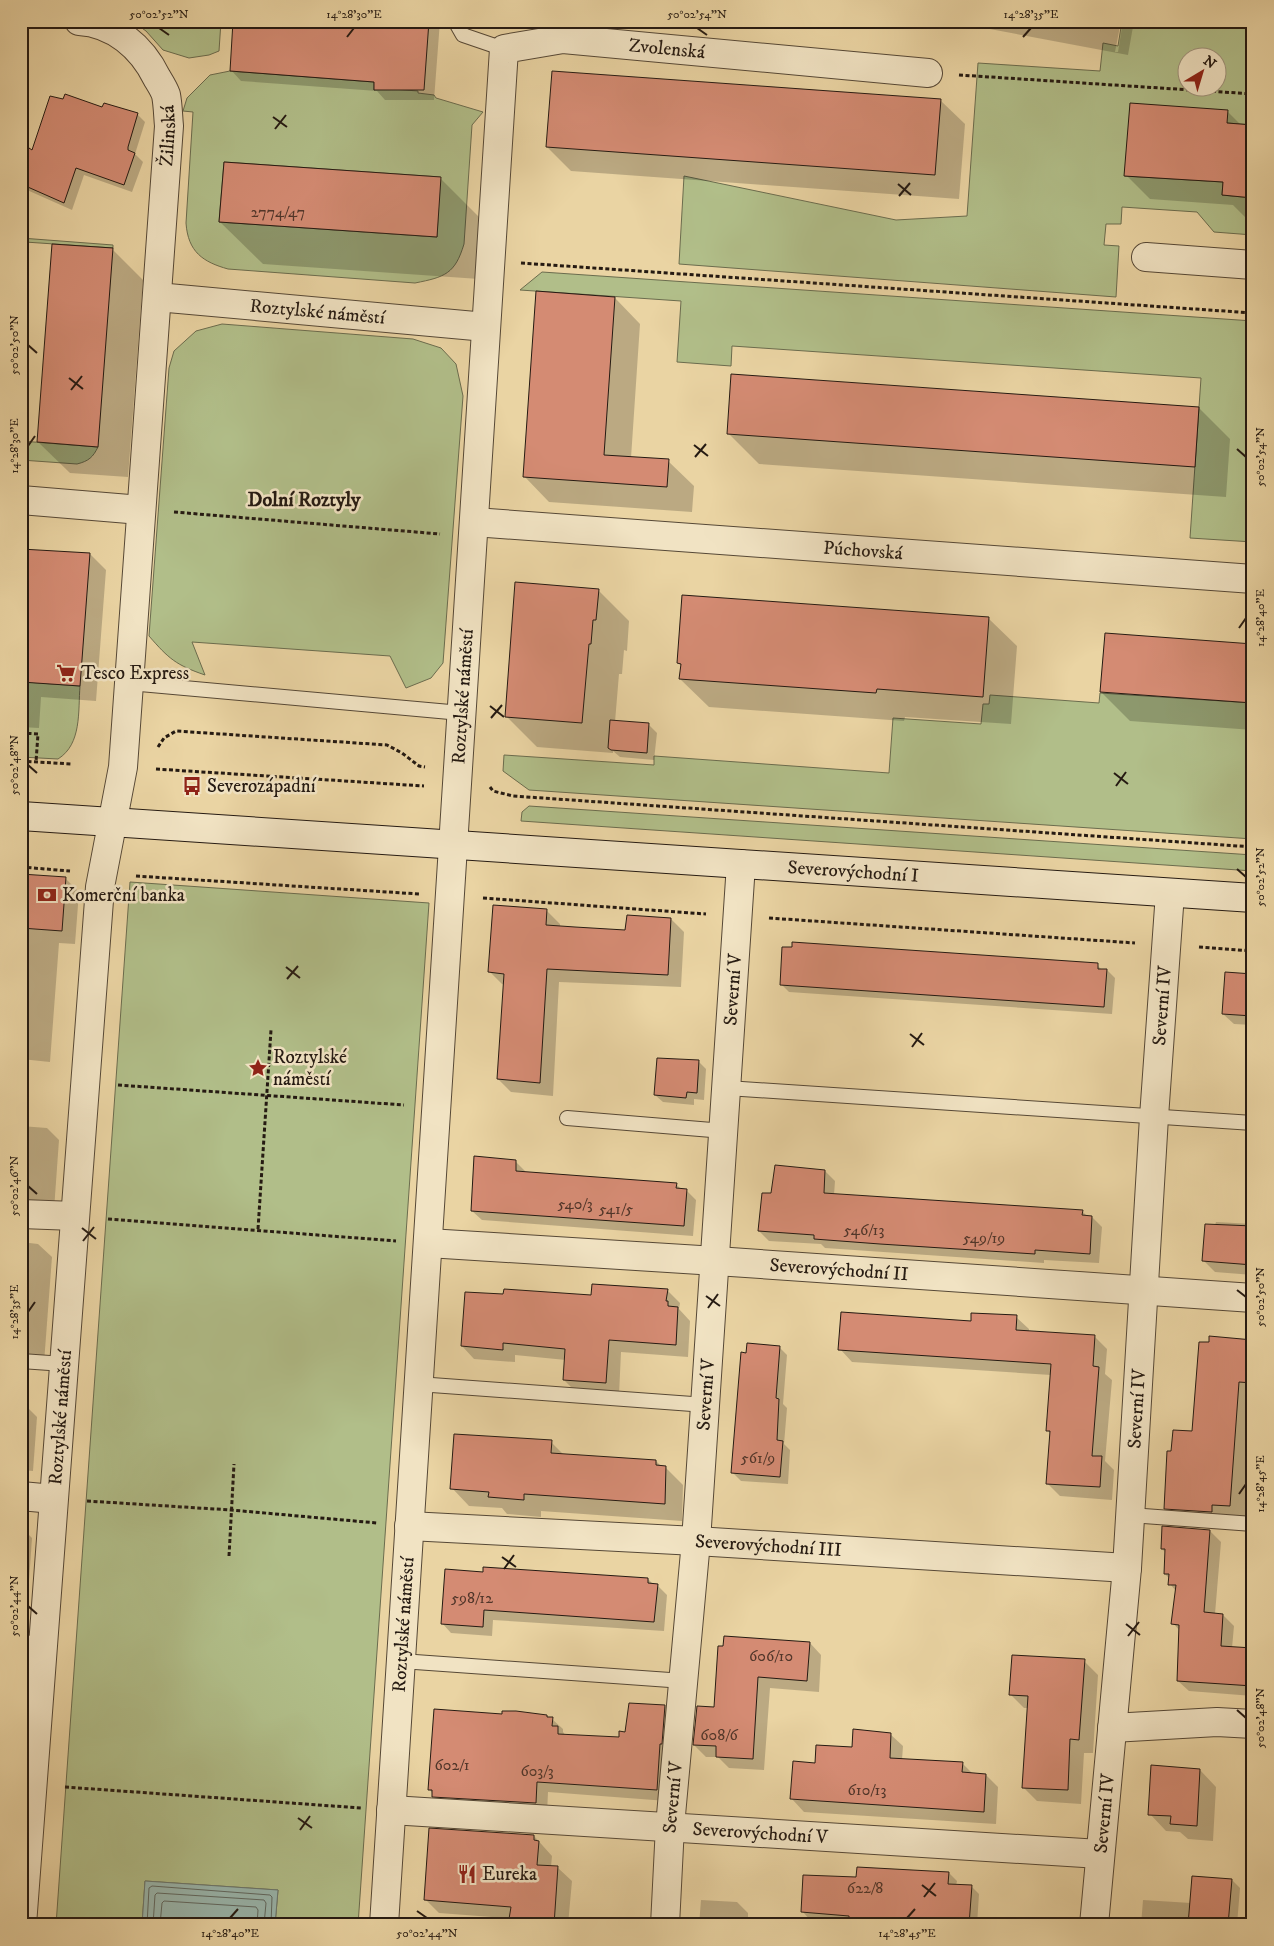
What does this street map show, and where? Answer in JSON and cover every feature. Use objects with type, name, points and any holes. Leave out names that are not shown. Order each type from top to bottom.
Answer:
[{"type":"street","name":"Žilinská","points":[[79,21],[114,30],[133,44],[150,64],[166,94],[170,126],[157,297]]},
{"type":"street","name":"Zvolenská","points":[[504,49],[563,39],[928,73]]},
{"type":"street","points":[[486,327],[504,49]]},
{"type":"street","points":[[1146,257],[1253,264]]},
{"type":"street","name":"Roztylské náměstí","points":[[22,1925],[32,1643],[54,1499],[100,887],[123,767],[157,297],[486,327],[384,1925]]},
{"type":"street","points":[[21,500],[141,510]]},
{"type":"street","name":"Púchovská","points":[[474,529],[1253,579]]},
{"type":"street","points":[[21,816],[453,845]]},
{"type":"street","name":"Severovýchodní I","points":[[453,845],[1253,898]]},
{"type":"street","name":"Severní V","points":[[665,1925],[670,1826],[684,1681],[706,1405],[741,864]]},
{"type":"street","name":"Severní IV","points":[[1094,1925],[1127,1568],[1154,1117],[1170,893]]},
{"type":"street","points":[[21,1214],[75,1216]]},
{"type":"street","name":"Severovýchodní II","points":[[428,1244],[716,1261],[1143,1292],[1253,1298]]},
{"type":"street","points":[[21,1496],[54,1499]]},
{"type":"street","name":"Severovýchodní III","points":[[409,1526],[696,1540],[1127,1568]]},
{"type":"street","points":[[1112,1728],[1217,1722],[1253,1724]]},
{"type":"street","name":"Severovýchodní V","points":[[391,1810],[1100,1854]]},
{"type":"lane","points":[[455,21],[463,35],[504,49]]},
{"type":"lane","points":[[129,683],[404,706],[462,713]]},
{"type":"lane","points":[[727,1088],[1253,1123]]},
{"type":"lane","points":[[567,1118],[724,1131]]},
{"type":"lane","points":[[21,1361],[64,1364]]},
{"type":"lane","points":[[418,1384],[706,1405]]},
{"type":"lane","points":[[1130,1515],[1253,1524]]},
{"type":"lane","points":[[401,1661],[684,1681]]},
{"type":"path","points":[[928,73],[1253,94]]},
{"type":"path","points":[[491,261],[1253,313]]},
{"type":"path","points":[[141,510],[474,529]]},
{"type":"path","points":[[155,751],[164,738],[176,731],[386,745],[402,753],[419,766],[427,767]]},
{"type":"path","points":[[21,733],[38,734],[36,762]]},
{"type":"path","points":[[21,761],[71,764]]},
{"type":"path","points":[[148,769],[433,786]]},
{"type":"path","points":[[489,785],[493,791],[513,796],[1253,847]]},
{"type":"path","points":[[216,880],[1253,951]]},
{"type":"path","points":[[258,1229],[271,1030]]},
{"type":"path","points":[[85,1083],[436,1107]]},
{"type":"path","points":[[75,1216],[258,1229],[428,1244]]},
{"type":"path","points":[[229,1556],[234,1464]]},
{"type":"path","points":[[54,1499],[231,1510],[409,1526]]},
{"type":"path","points":[[27,1784],[391,1810]]},
{"type":"green space","points":[[132,21],[221,21],[219,51],[209,55],[189,58],[163,50],[146,31]]},
{"type":"green space","points":[[1122,21],[1253,21],[1253,125],[1227,123],[1125,176],[1223,182],[1222,195],[1253,198],[1253,235],[1214,232],[1197,212],[1122,207],[1121,224],[1106,224],[1104,245],[1119,246],[1116,297],[679,264],[684,176],[896,220],[967,216],[978,63],[1100,71],[1103,43],[1118,46]]},
{"type":"green space","points":[[230,71],[374,82],[374,90],[379,88],[418,91],[418,93],[434,95],[436,98],[483,112],[472,125],[464,244],[457,262],[441,276],[415,283],[228,269],[204,259],[194,248],[187,233],[193,112],[183,111],[187,98],[210,75]],"holes":[[[224,162],[440,177],[437,237],[219,222]]]},
{"type":"green space","points":[[21,238],[113,245],[113,248],[25,242],[21,293]]},
{"type":"green space","points":[[542,272],[1253,321],[1253,542],[1190,538],[1201,378],[732,346],[731,366],[677,362],[681,301],[520,290]]},
{"type":"green space","points":[[222,324],[413,339],[441,348],[456,364],[463,396],[443,663],[431,678],[406,688],[390,656],[192,642],[205,675],[187,668],[174,660],[149,636],[169,368],[174,351],[196,331]]},
{"type":"green space","points":[[21,441],[98,447],[90,458],[77,464],[21,460]]},
{"type":"green space","points":[[26,682],[80,686],[75,736],[66,753],[58,759],[21,757],[21,713],[24,712]]},
{"type":"green space","points":[[1100,693],[1253,703],[1253,839],[529,790],[503,771],[504,755],[654,765],[654,756],[889,773],[893,718],[981,724],[983,704],[989,704],[990,695],[1099,703]]},
{"type":"green space","points":[[529,806],[1253,855],[1253,871],[521,821],[522,812]]},
{"type":"green space","points":[[130,882],[429,903],[358,1925],[275,1925],[278,1890],[145,1881],[142,1925],[56,1925]]},
{"type":"water","points":[[145,1881],[278,1890],[275,1925],[142,1925]]},
{"type":"building","points":[[233,21],[429,21],[424,90],[374,90],[374,82],[230,71]]},
{"type":"building","points":[[552,71],[941,99],[935,175],[546,147]]},
{"type":"building","points":[[65,94],[102,107],[104,103],[138,113],[128,147],[128,150],[135,153],[124,185],[76,168],[64,203],[21,184],[21,172],[29,148],[32,150],[50,96],[63,99]]},
{"type":"building","points":[[1130,103],[1228,110],[1227,123],[1253,125],[1253,198],[1222,195],[1223,182],[1124,176]]},
{"type":"building","points":[[224,162],[441,177],[437,237],[219,222]]},
{"type":"building","points":[[52,244],[113,248],[98,447],[37,442]]},
{"type":"building","points":[[536,291],[615,297],[604,455],[669,459],[667,487],[523,477]]},
{"type":"building","points":[[731,374],[1199,407],[1195,467],[727,434]]},
{"type":"building","points":[[21,549],[90,553],[80,686],[21,682]]},
{"type":"building","points":[[515,582],[599,589],[596,620],[593,620],[591,644],[589,644],[582,723],[505,717]]},
{"type":"building","points":[[682,595],[989,617],[983,697],[877,689],[876,693],[679,679],[681,664],[677,663]]},
{"type":"building","points":[[1105,633],[1253,644],[1253,703],[1100,692]]},
{"type":"building","points":[[610,720],[649,723],[647,753],[611,750],[608,748]]},
{"type":"building","points":[[21,874],[66,877],[62,931],[21,928]]},
{"type":"building","points":[[493,905],[547,909],[546,925],[625,930],[627,915],[671,918],[668,975],[547,969],[540,1083],[497,1079],[504,974],[488,972]]},
{"type":"building","points":[[792,942],[1098,963],[1098,969],[1107,969],[1104,1007],[780,985],[782,947],[792,947]]},
{"type":"building","points":[[1225,972],[1253,974],[1253,1016],[1222,1014]]},
{"type":"building","points":[[657,1058],[699,1060],[697,1093],[687,1092],[686,1098],[654,1095]]},
{"type":"building","points":[[474,1156],[516,1160],[516,1171],[677,1183],[676,1188],[687,1189],[684,1226],[471,1211]]},
{"type":"building","points":[[775,1165],[825,1170],[824,1193],[1083,1210],[1082,1215],[1092,1216],[1090,1254],[1035,1250],[1035,1254],[880,1244],[814,1239],[814,1235],[758,1231],[762,1193],[771,1193]]},
{"type":"building","points":[[1205,1224],[1253,1226],[1253,1265],[1202,1261]]},
{"type":"building","points":[[592,1284],[668,1289],[666,1301],[668,1301],[668,1306],[678,1307],[676,1345],[609,1340],[606,1383],[563,1380],[565,1349],[503,1343],[503,1350],[461,1346],[465,1292],[503,1294],[504,1289],[591,1295]]},
{"type":"building","points":[[841,1312],[971,1321],[971,1313],[1017,1315],[1016,1330],[1095,1335],[1093,1366],[1099,1367],[1092,1456],[1102,1456],[1100,1487],[1046,1484],[1050,1431],[1046,1431],[1051,1364],[838,1350]]},
{"type":"building","points":[[1209,1336],[1253,1340],[1253,1383],[1239,1382],[1230,1506],[1212,1505],[1212,1512],[1164,1509],[1167,1451],[1171,1451],[1173,1430],[1192,1431],[1199,1342],[1209,1342]]},
{"type":"building","points":[[747,1343],[780,1346],[776,1398],[779,1399],[777,1440],[783,1441],[780,1477],[731,1473],[741,1352],[746,1353]]},
{"type":"building","points":[[454,1434],[552,1440],[551,1453],[656,1460],[656,1465],[666,1466],[665,1504],[524,1494],[524,1500],[488,1497],[489,1492],[450,1489]]},
{"type":"building","points":[[1162,1526],[1210,1530],[1204,1612],[1223,1614],[1221,1646],[1253,1648],[1253,1686],[1177,1681],[1179,1625],[1171,1624],[1176,1585],[1168,1585],[1169,1574],[1164,1574],[1165,1549],[1161,1549]]},
{"type":"building","points":[[483,1567],[648,1578],[648,1583],[658,1584],[654,1622],[484,1610],[483,1627],[441,1624],[445,1569],[483,1572]]},
{"type":"building","points":[[724,1636],[810,1642],[807,1681],[758,1677],[753,1759],[716,1757],[716,1746],[693,1745],[697,1706],[714,1707],[718,1646],[723,1646]]},
{"type":"building","points":[[1012,1655],[1085,1659],[1079,1740],[1070,1739],[1068,1790],[1022,1788],[1028,1696],[1009,1695]]},
{"type":"building","points":[[629,1703],[665,1705],[657,1790],[537,1782],[536,1803],[432,1797],[432,1790],[428,1790],[434,1709],[502,1714],[502,1711],[516,1711],[547,1715],[547,1717],[553,1717],[552,1726],[558,1726],[558,1734],[619,1737],[619,1731],[625,1732]]},
{"type":"building","points":[[853,1729],[891,1733],[890,1758],[963,1762],[962,1772],[986,1774],[984,1812],[790,1799],[793,1761],[815,1763],[816,1745],[852,1747]]},
{"type":"building","points":[[1151,1765],[1200,1769],[1197,1826],[1170,1824],[1171,1816],[1148,1815]]},
{"type":"building","points":[[429,1828],[534,1835],[534,1840],[539,1841],[537,1865],[558,1866],[554,1925],[508,1925],[511,1907],[424,1900]]},
{"type":"building","points":[[857,1867],[949,1872],[948,1884],[972,1885],[969,1925],[879,1918],[879,1925],[849,1925],[849,1916],[801,1912],[803,1875],[856,1877]]},
{"type":"building","points":[[1192,1876],[1232,1879],[1228,1925],[1188,1925]]},
{"type":"place","name":"Tesco Express","points":[[66,673]]},
{"type":"place","name":"Severozápadní","points":[[192,786]]},
{"type":"place","name":"Komerční banka","points":[[47,895]]},
{"type":"place","name":"Roztylské náměstí","points":[[258,1068]]},
{"type":"place","name":"Eureka","points":[[467,1874]]},
{"type":"district","name":"Dolní Roztyly","points":[[304,500]]}]
